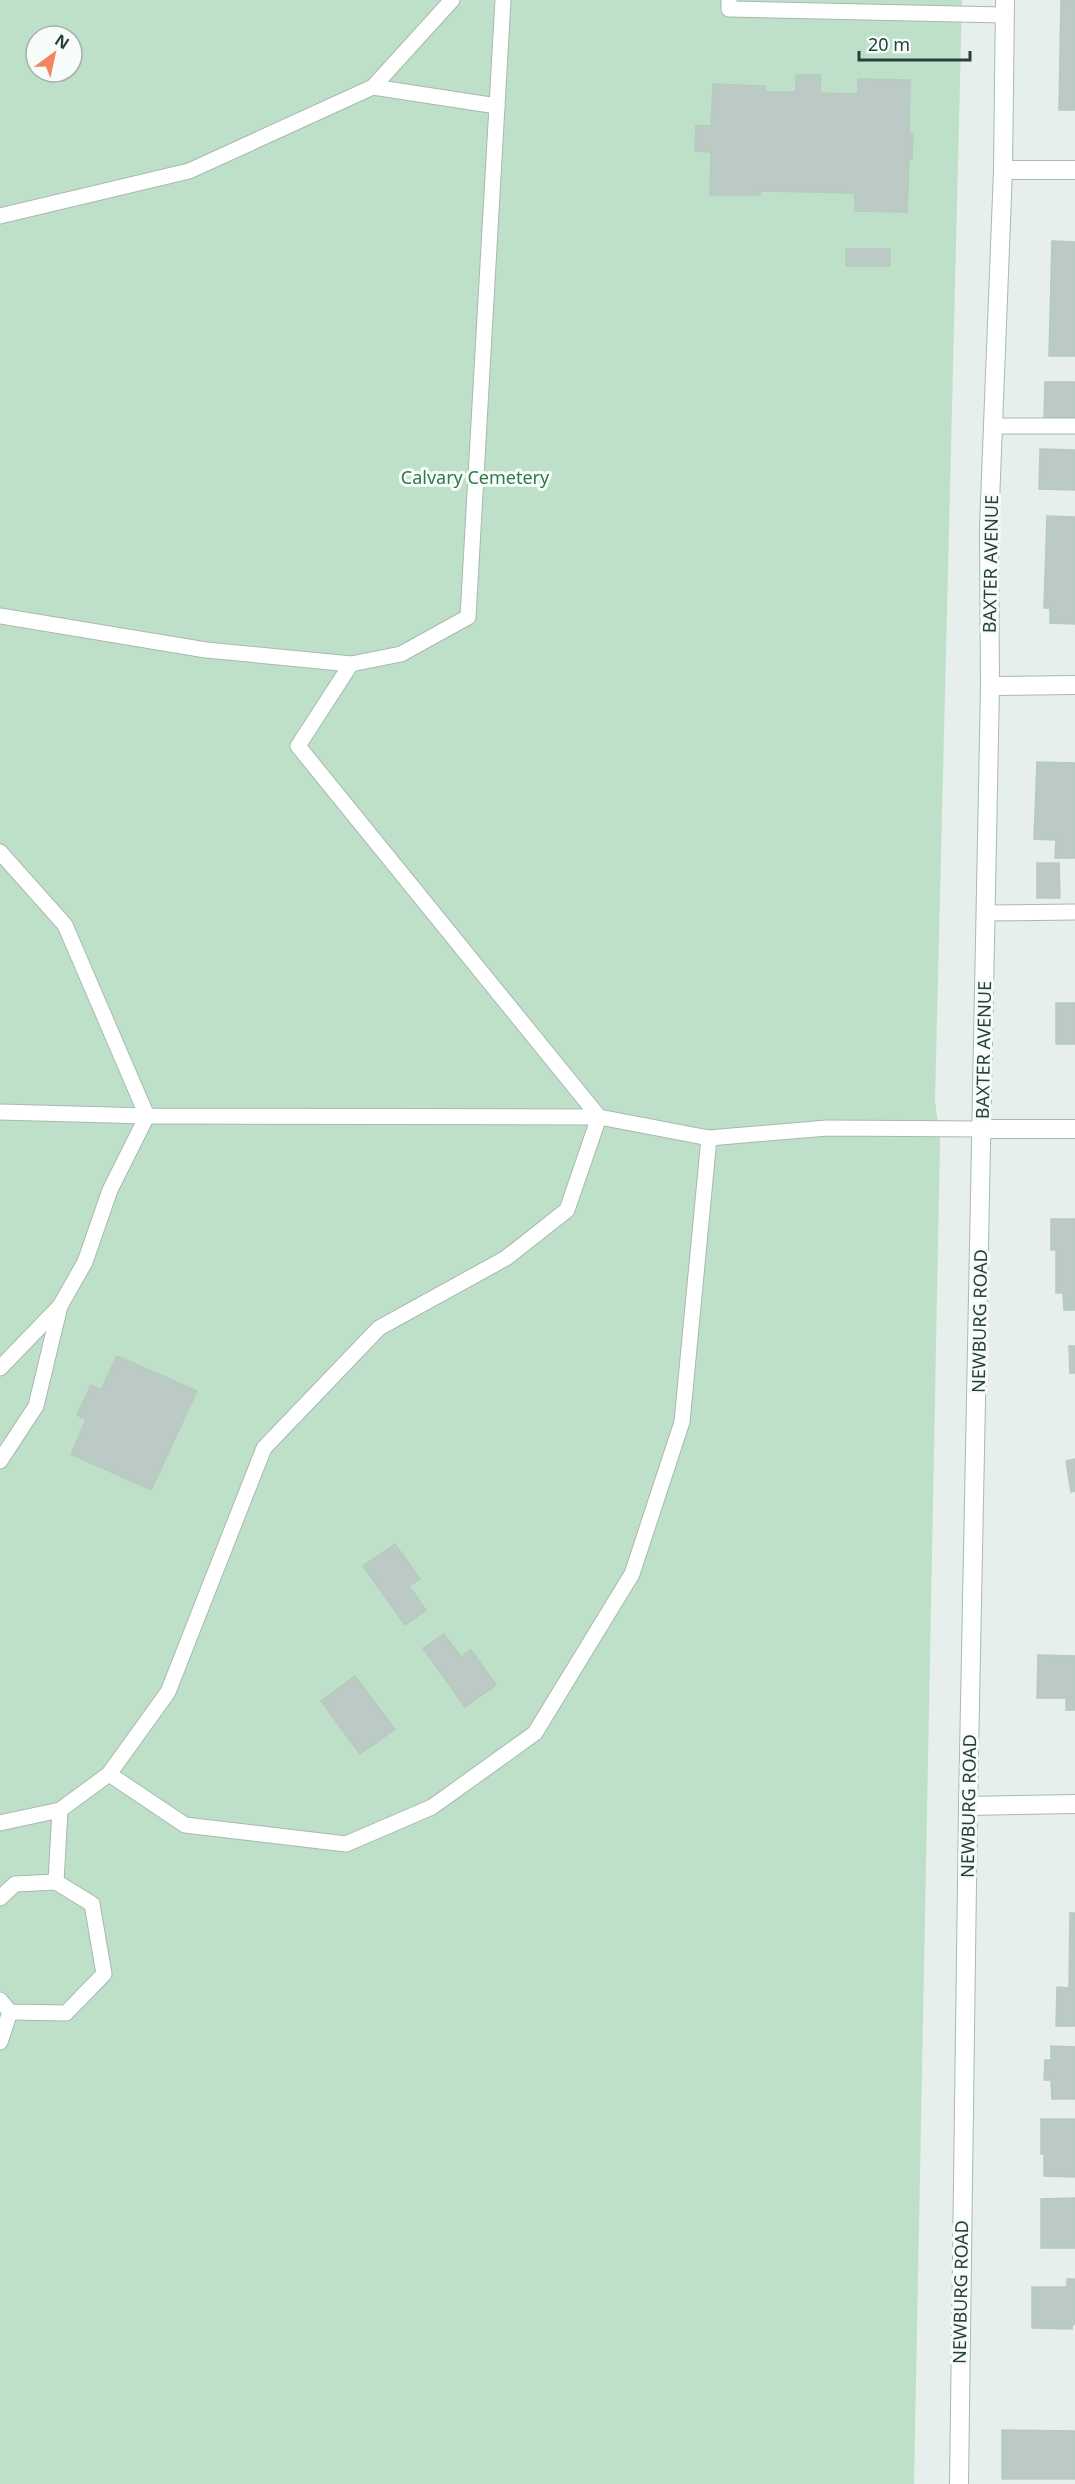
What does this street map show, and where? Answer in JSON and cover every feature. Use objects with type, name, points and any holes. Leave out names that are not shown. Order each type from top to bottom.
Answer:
[{"type":"main road","name":"BAXTER AVENUE","points":[[982,1129],[990,686],[989,528],[1003,170],[1004,8]]},
{"type":"main road","points":[[1003,170],[1075,170]]},
{"type":"main road","points":[[990,686],[1075,685]]},
{"type":"main road","points":[[982,1129],[1075,1129]]},
{"type":"main road","name":"NEWBURG ROAD","points":[[959,2484],[968,1806],[982,1129]]},
{"type":"main road","points":[[968,1806],[1075,1804]]},
{"type":"lane","points":[[0,216],[189,171],[373,87],[452,0]]},
{"type":"lane","points":[[0,616],[206,650],[351,664],[401,654],[468,617],[503,0]]},
{"type":"lane","points":[[729,0],[729,9],[1004,8]]},
{"type":"lane","points":[[373,87],[497,106]]},
{"type":"lane","points":[[993,426],[1075,426]]},
{"type":"lane","points":[[351,664],[298,746],[599,1118]]},
{"type":"lane","points":[[0,852],[65,926],[147,1116],[110,1190],[85,1262],[60,1305],[0,1368]]},
{"type":"lane","points":[[985,913],[1075,912]]},
{"type":"lane","points":[[0,1112],[147,1116],[599,1118],[709,1138],[827,1128],[982,1129]]},
{"type":"lane","points":[[0,1822],[60,1810],[109,1774],[168,1692],[264,1448],[379,1328],[506,1258],[567,1210],[599,1118]]},
{"type":"lane","points":[[109,1774],[185,1825],[346,1844],[432,1807],[535,1733],[632,1574],[682,1422],[709,1138]]},
{"type":"lane","points":[[0,1461],[36,1406],[60,1305]]},
{"type":"lane","points":[[56,1882],[60,1810]]},
{"type":"lane","points":[[0,1898],[15,1884],[56,1882],[92,1904],[104,1974],[66,2013],[5,2006],[0,2042]]},
{"type":"green space","name":"Calvary Cemetery","points":[[0,0],[962,0],[935,1100],[940,1141],[914,2484],[0,2484]]},
{"type":"building","points":[[1061,0],[1075,0],[1075,110],[1059,110]]},
{"type":"building","points":[[796,75],[821,75],[820,93],[858,94],[858,79],[910,80],[909,134],[913,133],[912,159],[909,159],[907,212],[855,211],[855,193],[760,191],[760,195],[710,195],[711,152],[695,151],[696,125],[711,126],[713,84],[765,86],[765,92],[796,92]]},
{"type":"building","points":[[1052,241],[1075,242],[1075,356],[1049,356]]},
{"type":"building","points":[[846,249],[890,249],[890,266],[846,266]]},
{"type":"building","points":[[1045,382],[1075,382],[1075,420],[1044,419]]},
{"type":"building","points":[[1040,449],[1075,450],[1075,490],[1039,489]]},
{"type":"building","points":[[1047,516],[1075,517],[1075,624],[1050,623],[1050,608],[1044,608]]},
{"type":"building","points":[[1037,762],[1075,763],[1075,858],[1055,858],[1056,840],[1034,839]]},
{"type":"building","points":[[1037,863],[1059,863],[1060,898],[1037,898]]},
{"type":"building","points":[[1056,1003],[1075,1003],[1075,1044],[1056,1044]]},
{"type":"building","points":[[1051,1219],[1075,1219],[1075,1310],[1064,1310],[1063,1293],[1056,1293],[1056,1250],[1051,1250]]},
{"type":"building","points":[[1069,1346],[1075,1346],[1075,1373],[1070,1373]]},
{"type":"building","points":[[117,1356],[197,1391],[151,1490],[71,1454],[86,1420],[77,1415],[91,1385],[101,1390]]},
{"type":"building","points":[[1075,1459],[1075,1491],[1071,1492],[1066,1461]]},
{"type":"building","points":[[395,1544],[420,1579],[409,1586],[426,1610],[405,1625],[363,1566]]},
{"type":"building","points":[[444,1634],[461,1657],[471,1650],[496,1685],[465,1707],[423,1648]]},
{"type":"building","points":[[1038,1655],[1075,1656],[1075,1710],[1066,1710],[1066,1698],[1037,1698]]},
{"type":"building","points":[[355,1676],[395,1729],[360,1754],[321,1701]]},
{"type":"building","points":[[1070,1913],[1075,1913],[1075,2026],[1056,2026],[1057,1987],[1069,1988]]},
{"type":"building","points":[[1051,2046],[1075,2047],[1075,2099],[1052,2099],[1051,2080],[1044,2080],[1045,2060],[1051,2060]]},
{"type":"building","points":[[1041,2119],[1075,2119],[1075,2177],[1044,2176],[1044,2154],[1041,2154]]},
{"type":"building","points":[[1075,2198],[1075,2248],[1041,2248],[1041,2199]]},
{"type":"building","points":[[1067,2279],[1075,2279],[1075,2324],[1072,2329],[1032,2328],[1032,2287],[1067,2287]]},
{"type":"building","points":[[1002,2430],[1075,2431],[1075,2479],[1002,2479]]}]
